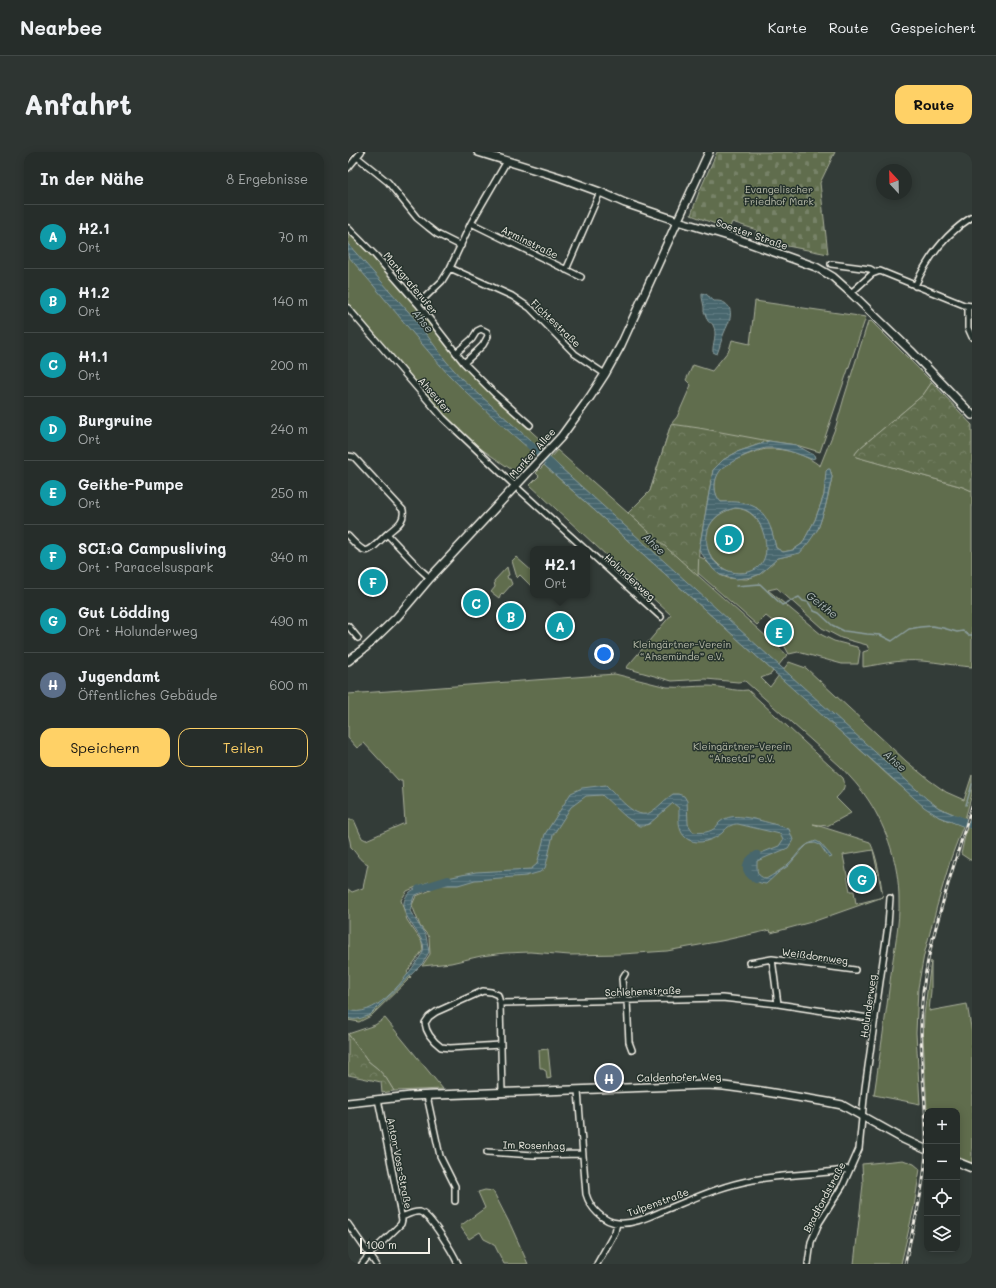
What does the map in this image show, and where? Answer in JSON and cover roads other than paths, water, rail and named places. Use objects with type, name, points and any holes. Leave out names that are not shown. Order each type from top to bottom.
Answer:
[{"type":"street","points":[[348,168],[361,152]]},
{"type":"street","name":"Soester Straße","points":[[478,152],[559,177],[625,203],[678,221],[730,236],[816,267],[833,277],[850,293],[911,351],[972,414]]},
{"type":"street","name":"Marker Allee","points":[[348,661],[366,647],[397,617],[430,578],[549,450],[579,413],[605,374],[621,345],[709,152]]},
{"type":"street","points":[[357,157],[388,182],[417,218],[437,234],[461,246]]},
{"type":"street","points":[[418,304],[442,281],[450,268],[471,224],[507,161]]},
{"type":"street","points":[[566,270],[600,192]]},
{"type":"street","points":[[915,286],[935,249],[950,233],[972,217]]},
{"type":"street","name":"Arminstraße","points":[[471,224],[581,277]]},
{"type":"street","name":"Markgrafenufer","points":[[348,228],[375,255],[418,304],[464,363],[495,394],[530,425]]},
{"type":"street","points":[[831,264],[875,272],[880,271],[915,286],[970,306],[968,328],[972,337]]},
{"type":"street","name":"Fichtestraße","points":[[450,268],[512,296],[530,308],[575,354],[605,374]]},
{"type":"street","points":[[850,293],[875,272]]},
{"type":"street","name":"Ahseufer","points":[[348,308],[443,418],[516,486]]},
{"type":"street","points":[[456,353],[472,339],[477,331],[481,329],[487,332],[488,336],[483,345],[464,363]]},
{"type":"street","points":[[348,456],[354,457],[403,510],[404,515],[402,520],[368,551],[360,549],[348,536]]},
{"type":"street","name":"Holunderweg","points":[[516,486],[582,546]]},
{"type":"street","points":[[387,534],[430,578]]},
{"type":"street","name":"Holunderweg","points":[[590,554],[660,617]]},
{"type":"street","points":[[348,626],[358,638]]},
{"type":"street","name":"Holunderweg","points":[[862,1116],[888,925],[890,898]]},
{"type":"street","name":"Weißdornweg","points":[[749,963],[772,959],[855,970]]},
{"type":"street","name":"Weißdornweg","points":[[772,959],[778,1004]]},
{"type":"street","points":[[625,974],[622,978],[626,1000],[629,1042],[632,1050]]},
{"type":"street","points":[[501,1045],[450,1048],[441,1047],[429,1034],[425,1023],[429,1017],[436,1012],[483,991],[498,995],[500,1003],[501,1045],[502,1093]]},
{"type":"street","name":"Schlehenstraße","points":[[500,1003],[722,998],[778,1004],[875,1019]]},
{"type":"street","name":"Caldenhofer Weg","points":[[348,1102],[427,1096],[706,1085],[724,1086],[842,1105],[903,1139],[924,1149]]},
{"type":"street","name":"Tulpenstraße","points":[[578,1091],[585,1189],[588,1201],[604,1218],[617,1223],[627,1223],[638,1220],[712,1191],[741,1182],[849,1169]]},
{"type":"street","points":[[427,1096],[440,1156],[455,1186],[455,1201]]},
{"type":"street","name":"Anton-Voss-Straße","points":[[362,1264],[370,1254],[401,1224],[402,1217],[378,1099]]},
{"type":"street","name":"Bradfordstraße","points":[[808,1264],[810,1246],[817,1227],[823,1214],[843,1185],[859,1149],[862,1116]]},
{"type":"street","name":"Im Rosenhag","points":[[487,1152],[534,1155],[582,1154]]},
{"type":"street","points":[[960,1163],[972,1168]]},
{"type":"street","points":[[402,1217],[415,1212],[423,1213],[442,1236],[458,1264]]},
{"type":"street","points":[[597,1264],[615,1232],[617,1223]]},
{"type":"street","points":[[348,1224],[376,1264]]},
{"type":"water","points":[[348,244],[415,319],[446,361],[461,378],[540,449],[535,454],[479,405],[447,373],[348,256]]},
{"type":"water","points":[[702,293],[706,294],[714,301],[727,304],[730,311],[730,319],[717,354],[713,352],[715,332],[712,324],[708,321],[704,312]]},
{"type":"water","points":[[769,441],[796,445],[814,455],[815,458],[811,459],[784,450],[772,448],[762,449],[728,464],[720,471],[716,479],[715,491],[718,499],[721,502],[740,502],[751,505],[763,513],[770,526],[776,548],[783,552],[793,550],[802,544],[815,520],[824,495],[826,471],[828,469],[830,469],[832,477],[825,508],[818,529],[800,553],[778,558],[760,574],[752,577],[736,579],[720,575],[713,569],[699,550],[713,470],[723,460],[737,452]],"holes":[[[740,508],[753,515],[759,523],[763,532],[766,551],[761,564],[751,571],[738,573],[725,569],[714,561],[707,548],[708,530],[715,518],[731,509]]]},
{"type":"water","points":[[550,458],[927,799],[939,808],[965,819],[963,826],[939,817],[924,807],[544,465]]},
{"type":"water","points":[[606,785],[627,806],[639,813],[645,814],[657,808],[673,794],[684,796],[687,801],[688,824],[693,832],[702,832],[714,829],[719,822],[736,816],[760,820],[789,829],[793,840],[788,848],[757,861],[758,873],[766,879],[787,865],[807,845],[788,866],[766,884],[761,883],[757,882],[751,877],[748,860],[756,855],[779,846],[783,840],[780,834],[736,824],[729,826],[722,833],[711,840],[698,842],[689,840],[682,834],[679,822],[679,808],[673,803],[649,824],[639,826],[626,817],[602,795],[586,796],[571,807],[553,835],[545,868],[540,872],[526,876],[475,880],[458,885],[440,885],[438,880],[476,872],[531,869],[537,864],[545,834],[571,793],[582,788]]},
{"type":"water","points":[[816,841],[820,843],[832,857],[829,858],[820,845],[815,843],[809,844]]},
{"type":"water","points":[[429,884],[430,888],[414,896],[410,911],[426,936],[429,952],[422,964],[370,1015],[356,1019],[348,1018],[348,1010],[358,1011],[368,1009],[386,998],[403,980],[422,955],[423,945],[421,938],[407,916],[404,908],[404,900],[411,891]]},
{"type":"waterway","name":"Ahse","points":[[530,445],[555,468]]},
{"type":"waterway","name":"Geithe","points":[[736,586],[760,584],[782,605],[799,597],[803,601],[808,602],[814,611],[819,613],[832,625],[844,631],[880,635],[892,641],[909,629],[932,626],[957,632],[963,631],[968,635],[972,635]]},
{"type":"waterway","points":[[966,805],[972,784]]},
{"type":"waterway","name":"Ahse","points":[[954,818],[972,825]]},
{"type":"waterway","points":[[756,879],[749,873],[747,867],[750,861],[757,855]]},
{"type":"waterway","points":[[419,889],[448,880]]},
{"type":"railway","points":[[905,1264],[921,1192],[925,1163],[926,1130],[921,1020],[926,972],[948,884],[972,806]]},
{"type":"place","name":"Burgruine","points":[[729,539]]},
{"type":"place","name":"SCI:Q Campusliving","points":[[373,582]]},
{"type":"place","name":"H1.1","points":[[476,603]]},
{"type":"place","name":"H1.2","points":[[511,616]]},
{"type":"place","name":"H2.1","points":[[560,626]]},
{"type":"place","name":"Geithe-Pumpe","points":[[779,632]]},
{"type":"place","name":"Gut Lödding","points":[[862,879]]},
{"type":"place","name":"Jugendamt","points":[[609,1078]]},
{"type":"park label","name":"Evangelischer Friedhof Mark","points":[[779,194]]},
{"type":"park label","name":"Kleingärtner-Verein “Ahsemünde” e.V.","points":[[682,650]]},
{"type":"park label","name":"Kleingärtner-Verein “Ahsetal” e.V.","points":[[742,752]]}]
